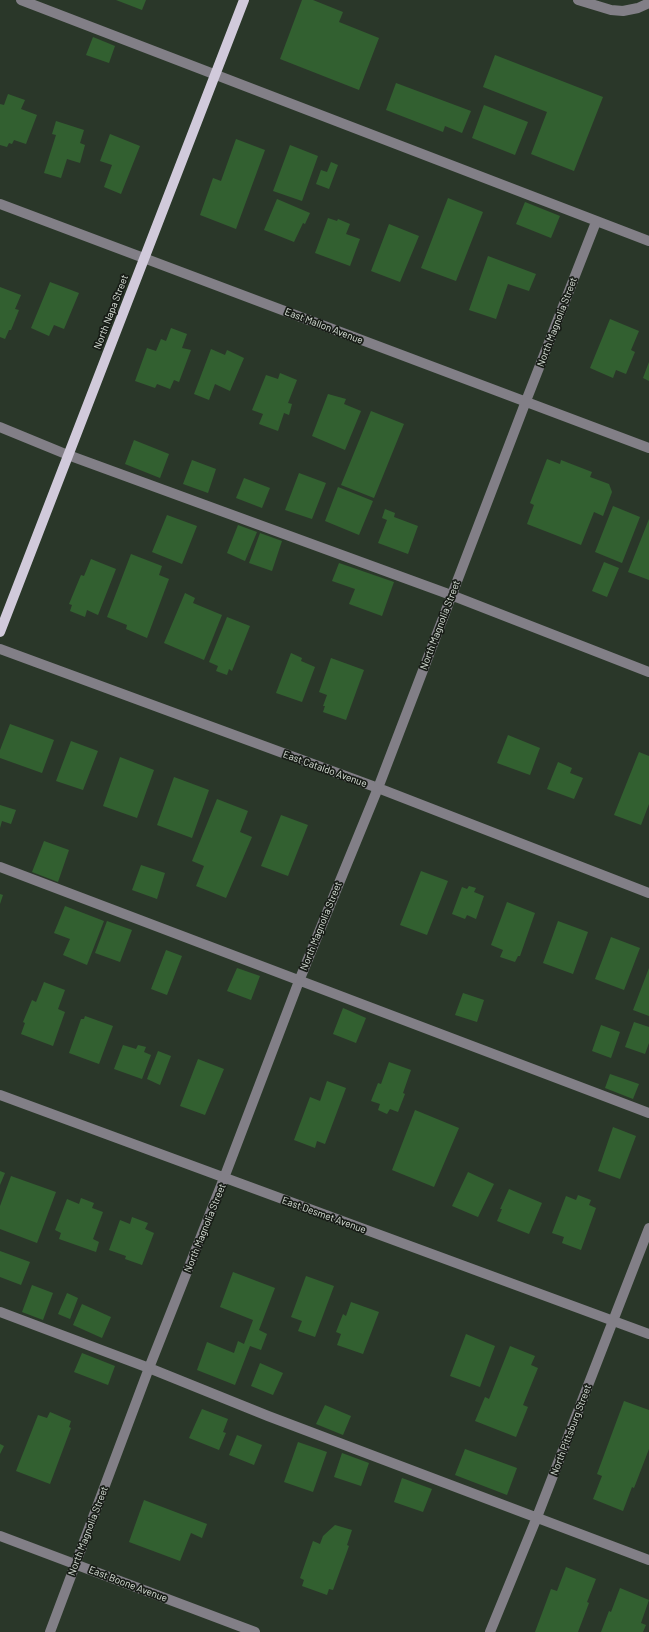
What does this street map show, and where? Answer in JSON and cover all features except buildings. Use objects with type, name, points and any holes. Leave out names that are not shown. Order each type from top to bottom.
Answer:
[{"type":"main road","name":"North Napa Street","points":[[0,632],[244,0]]},
{"type":"street","points":[[21,0],[596,222],[649,241]]},
{"type":"street","points":[[578,0],[611,10],[623,11],[638,8],[649,3]]},
{"type":"street","name":"East Mallon Avenue","points":[[0,204],[649,448]]},
{"type":"street","name":"North Magnolia Street","points":[[50,1632],[149,1368],[224,1178],[299,981],[378,788],[451,595],[596,222]]},
{"type":"street","points":[[0,427],[68,455],[451,595],[649,672]]},
{"type":"street","name":"East Cataldo Avenue","points":[[0,648],[378,788],[649,893]]},
{"type":"street","points":[[0,867],[649,1113]]},
{"type":"street","name":"East Desmet Avenue","points":[[0,1095],[649,1334]]},
{"type":"street","name":"North Pittsburg Street","points":[[490,1632],[537,1517],[649,1228]]},
{"type":"street","points":[[0,1312],[149,1368],[268,1416],[649,1560]]},
{"type":"street","name":"East Boone Avenue","points":[[0,1536],[255,1632]]}]
